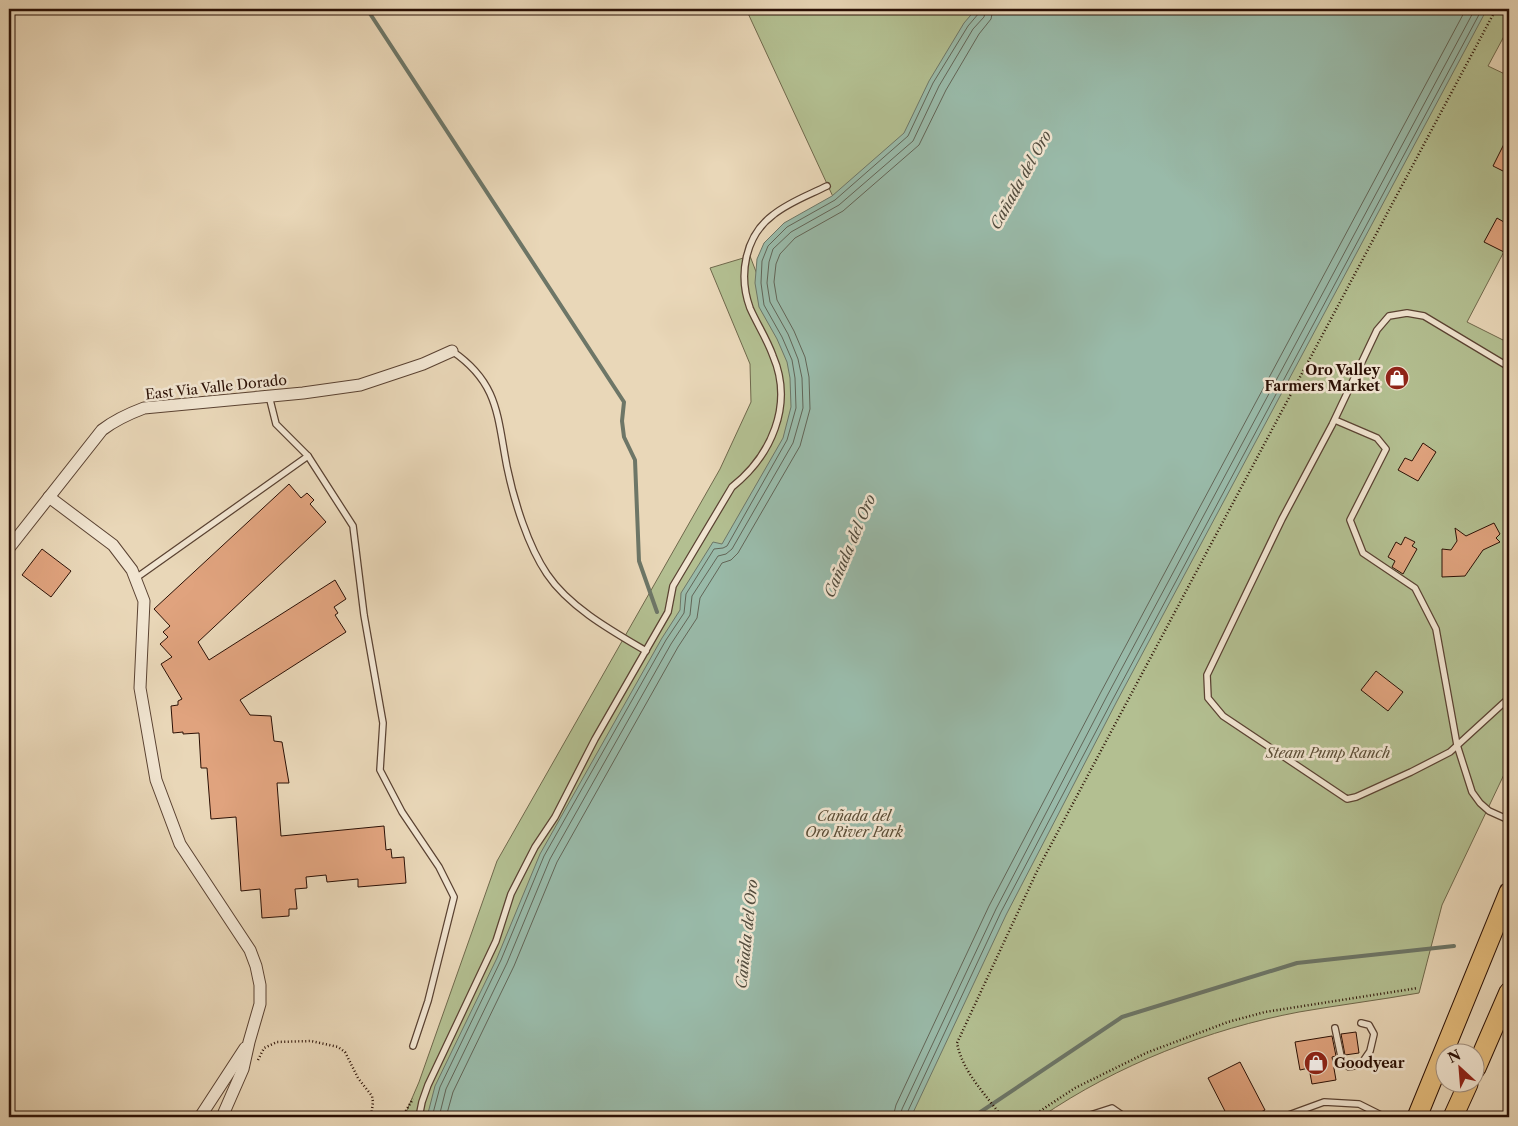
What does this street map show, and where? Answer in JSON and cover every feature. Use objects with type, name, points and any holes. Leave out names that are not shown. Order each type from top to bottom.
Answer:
[{"type":"highway","points":[[1417,1117],[1509,892]]},
{"type":"highway","points":[[1486,1045],[1509,992]]},
{"type":"highway","points":[[1453,1117],[1463,1094]]},
{"type":"street","name":"East Via Valle Dorado","points":[[9,548],[102,430],[127,414],[144,408],[303,393],[360,385],[423,364],[452,351]]},
{"type":"street","points":[[50,497],[113,545],[136,578],[144,601],[140,688],[156,780],[180,844],[250,950],[256,966],[260,985],[260,1004],[243,1069],[222,1117]]},
{"type":"street","points":[[200,1117],[249,1042]]},
{"type":"lane","points":[[419,1117],[428,1085],[496,941],[511,894],[535,847],[555,817],[595,739],[668,612],[673,586],[732,487],[746,476],[756,464],[774,433],[779,419],[781,402],[778,372],[774,357],[750,307],[746,292],[745,263],[748,250],[760,228],[772,216],[788,205],[827,186]]},
{"type":"lane","points":[[1509,366],[1424,316],[1407,313],[1389,316],[1377,330],[1207,675],[1208,698],[1223,716],[1347,799],[1356,797],[1412,772],[1450,752],[1509,698]]},
{"type":"lane","points":[[452,351],[468,362],[478,374],[495,402],[508,470],[528,538],[547,574],[567,598],[646,651]]},
{"type":"lane","points":[[269,396],[276,424],[308,456],[353,526],[364,615],[383,723],[380,770],[402,812],[439,867],[454,898],[428,1001],[413,1046]]},
{"type":"lane","points":[[1334,420],[1377,438],[1386,449],[1350,520],[1363,553],[1415,588],[1436,629],[1458,745],[1472,792],[1489,811],[1509,820]]},
{"type":"lane","points":[[136,578],[308,456]]},
{"type":"lane","points":[[1335,1028],[1342,1060],[1349,1067],[1361,1064],[1370,1051],[1374,1034],[1369,1025],[1361,1023]]},
{"type":"lane","points":[[1282,1117],[1324,1102],[1359,1104],[1385,1117]]},
{"type":"lane","points":[[1084,1117],[1112,1108],[1125,1117]]},
{"type":"path","points":[[1002,1117],[970,1074],[958,1052],[957,1043],[1038,869],[1496,9]]},
{"type":"path","points":[[1030,1117],[1075,1088],[1146,1053],[1228,1022],[1265,1012],[1418,988]]},
{"type":"path","points":[[257,1062],[264,1048],[277,1042],[311,1041],[338,1047],[345,1052],[358,1078],[372,1096],[371,1117]]},
{"type":"green space","name":"Cañada del Oro River Park","points":[[746,9],[1509,9],[1509,27],[1488,66],[1509,76],[1509,242],[1467,322],[1509,343],[1509,764],[1442,905],[1419,993],[1299,1012],[1231,1028],[1165,1051],[1132,1065],[1070,1098],[1041,1117],[404,1117],[419,1082],[497,861],[720,469],[751,402],[750,364],[710,268],[750,256],[811,415],[879,296]]},
{"type":"water","name":"Cañada del Oro River Park","points":[[976,9],[1487,9],[1117,701],[1006,915],[911,1117],[427,1117],[435,1086],[497,958],[540,854],[662,638],[680,610],[681,593],[713,542],[722,544],[783,438],[791,407],[790,378],[787,362],[777,339],[759,307],[755,283],[757,259],[764,243],[784,223],[832,196],[904,133],[929,81],[964,23]]},
{"type":"building","points":[[1509,134],[1509,174],[1493,166]]},
{"type":"building","points":[[1497,218],[1509,225],[1509,242],[1504,252],[1484,242]]},
{"type":"building","points":[[1423,443],[1436,452],[1418,481],[1398,470],[1405,458],[1412,461]]},
{"type":"building","points":[[289,484],[301,498],[307,493],[314,500],[310,504],[326,522],[198,642],[209,660],[335,580],[346,599],[334,607],[338,613],[335,615],[346,632],[240,700],[250,715],[271,716],[274,741],[282,742],[289,783],[277,783],[281,836],[384,826],[386,850],[391,849],[392,858],[404,857],[406,883],[358,887],[358,879],[327,882],[326,875],[306,877],[307,888],[295,889],[297,909],[289,909],[289,916],[262,918],[260,889],[241,891],[236,817],[211,819],[207,768],[201,768],[199,733],[173,733],[171,706],[178,705],[178,701],[182,699],[161,664],[172,657],[160,644],[168,637],[163,632],[170,626],[154,609]]},
{"type":"building","points":[[1494,523],[1500,534],[1496,538],[1500,542],[1483,550],[1465,576],[1442,577],[1442,549],[1451,550],[1457,541],[1455,528],[1466,536]]},
{"type":"building","points":[[1405,537],[1415,542],[1412,546],[1417,549],[1403,574],[1392,567],[1395,561],[1388,557],[1396,542],[1401,545]]},
{"type":"building","points":[[42,549],[71,571],[51,597],[22,575]]},
{"type":"building","points":[[1376,671],[1403,692],[1388,711],[1361,690]]},
{"type":"building","points":[[1356,1032],[1359,1053],[1345,1055],[1341,1034]]},
{"type":"building","name":"Goodyear","points":[[1332,1036],[1336,1056],[1332,1057],[1336,1080],[1312,1084],[1309,1068],[1300,1070],[1295,1042]]},
{"type":"building","points":[[1240,1062],[1265,1110],[1251,1117],[1228,1117],[1208,1078]]},
{"type":"waterway","points":[[367,9],[624,402],[622,421],[624,437],[635,460],[639,561],[657,612]]},
{"type":"waterway","points":[[973,1117],[1122,1017],[1297,963],[1454,946]]},
{"type":"place","name":"Oro Valley Farmers Market","points":[[1397,378]]},
{"type":"place","name":"Goodyear","points":[[1316,1063]]},
{"type":"water label","name":"Cañada del Oro","points":[[1021,180]]},
{"type":"water label","name":"Cañada del Oro","points":[[850,546]]},
{"type":"water label","name":"Cañada del Oro","points":[[747,934]]},
{"type":"park label","name":"Steam Pump Ranch","points":[[1328,753]]}]
